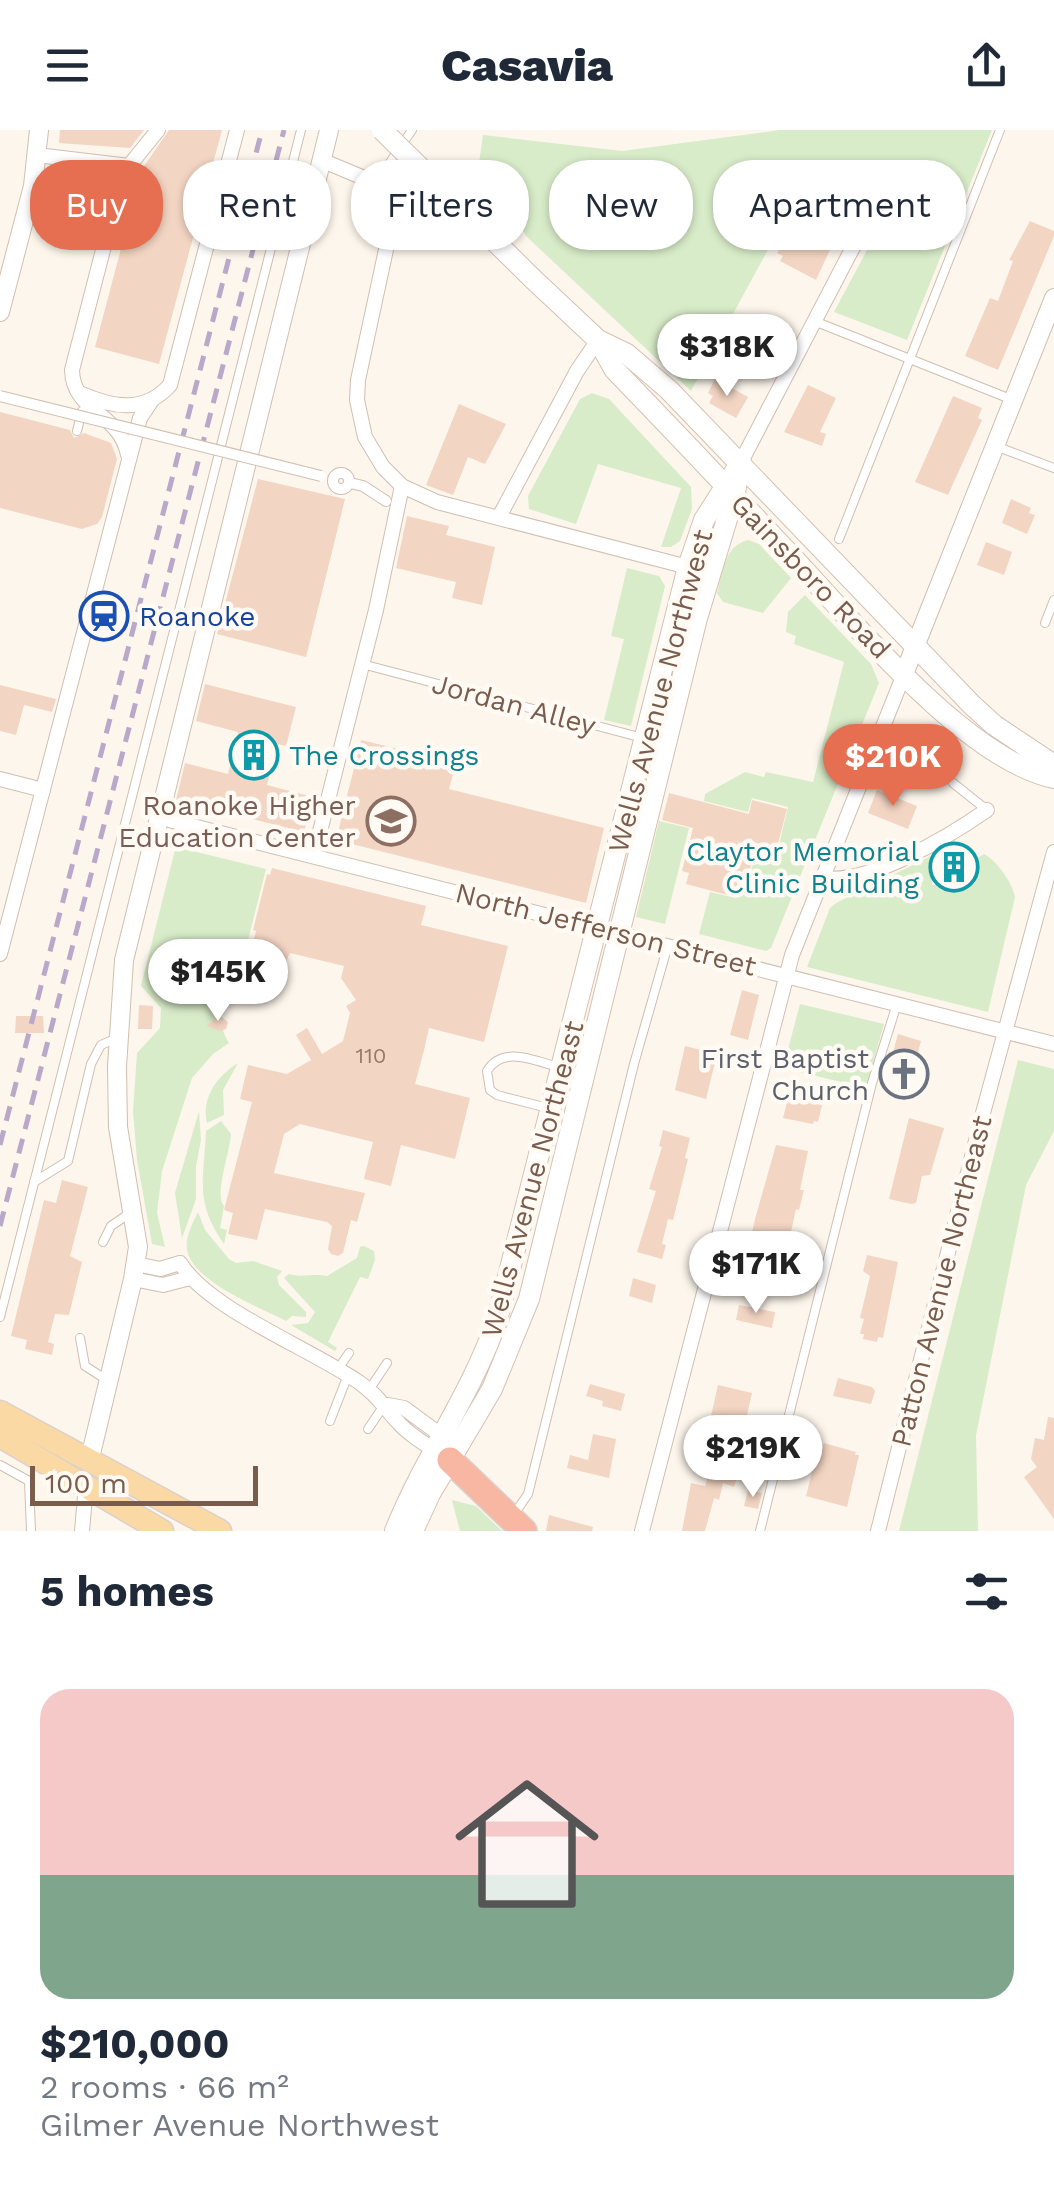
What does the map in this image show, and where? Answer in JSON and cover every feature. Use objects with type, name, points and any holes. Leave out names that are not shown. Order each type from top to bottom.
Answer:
[{"type":"highway","points":[[442,1448],[518,1524]]},
{"type":"main road","name":"Gainsboro Road","points":[[382,130],[598,340],[627,354],[741,462],[994,725],[1054,765]]},
{"type":"main road","name":"Gainsboro Road","points":[[598,340],[614,369],[936,705],[980,740],[1036,774],[1054,778]]},
{"type":"main road","name":"Wells Avenue Northwest","points":[[620,933],[729,491],[741,462]]},
{"type":"main road","name":"Wells Avenue Northwest","points":[[598,928],[688,567],[704,520],[729,491]]},
{"type":"main road","name":"Wells Avenue Northeast","points":[[395,1531],[442,1448],[497,1320],[598,928]]},
{"type":"main road","name":"Wells Avenue Northeast","points":[[413,1531],[442,1448],[492,1389],[523,1318],[620,933]]},
{"type":"main road","points":[[9,1429],[90,1458],[220,1531]]},
{"type":"main road","points":[[9,1429],[86,1485],[160,1531]]},
{"type":"street","points":[[0,312],[37,155],[39,130]]},
{"type":"street","points":[[134,160],[158,130]]},
{"type":"street","points":[[0,954],[140,418],[170,384],[237,130]]},
{"type":"street","points":[[321,160],[329,130]]},
{"type":"street","points":[[37,155],[79,160]]},
{"type":"street","points":[[102,250],[72,370],[81,396],[114,424],[125,441],[129,461]]},
{"type":"street","points":[[90,1458],[135,1271],[138,1230],[121,1156],[117,1098],[124,960],[299,250]]},
{"type":"street","points":[[388,250],[358,380],[357,400],[360,422],[372,452],[402,486],[437,502],[688,567]]},
{"type":"street","name":"Wells Avenue Northwest","points":[[741,462],[852,250]]},
{"type":"street","points":[[642,1531],[787,974],[1054,298]]},
{"type":"street","points":[[499,518],[598,340]]},
{"type":"street","points":[[0,396],[327,478],[343,472],[350,483],[363,486],[386,501]]},
{"type":"street","points":[[81,396],[125,406],[152,400]]},
{"type":"street","points":[[314,855],[402,486]]},
{"type":"street","points":[[0,779],[43,790]]},
{"type":"street","points":[[822,878],[850,880],[866,875],[952,833],[987,810]]},
{"type":"street","name":"North Jefferson Street","points":[[157,817],[1054,1044]]},
{"type":"street","name":"Patton Avenue Northeast","points":[[878,1531],[1054,852]]},
{"type":"street","points":[[135,1271],[180,1263],[190,1278],[224,1304],[343,1372],[386,1404],[404,1408],[442,1448]]},
{"type":"street","points":[[135,1271],[163,1285],[190,1278]]},
{"type":"street","points":[[82,1531],[86,1485]]},
{"type":"lane","points":[[0,1317],[301,130]]},
{"type":"lane","points":[[392,160],[412,130]]},
{"type":"lane","points":[[839,539],[1000,130]]},
{"type":"lane","points":[[814,322],[1013,400]]},
{"type":"lane","points":[[77,432],[81,396]]},
{"type":"lane","points":[[994,446],[1054,468]]},
{"type":"lane","points":[[1045,622],[1054,600]]},
{"type":"lane","name":"Jordan Alley","points":[[362,664],[666,744]]},
{"type":"lane","points":[[635,776],[660,768]]},
{"type":"lane","points":[[953,783],[987,810]]},
{"type":"lane","points":[[518,1524],[634,1064],[668,945]]},
{"type":"lane","points":[[760,1531],[872,1082],[897,1004]]},
{"type":"lane","points":[[34,1182],[68,1161],[91,1064],[101,1044],[119,1037]]},
{"type":"lane","points":[[552,1109],[490,1090],[487,1071],[492,1063],[508,1055],[562,1068],[580,1096]]},
{"type":"lane","points":[[102,1242],[111,1226],[134,1210]]},
{"type":"lane","points":[[80,1338],[85,1366],[109,1381]]},
{"type":"lane","points":[[330,1421],[349,1353]]},
{"type":"lane","points":[[370,1390],[387,1364]]},
{"type":"lane","points":[[368,1429],[386,1404]]},
{"type":"lane","points":[[0,1465],[29,1480],[31,1531]]},
{"type":"green space","points":[[780,130],[992,130],[966,194],[966,160],[713,160],[713,250],[768,250],[691,391],[529,239],[529,160],[479,160],[483,135],[622,151]]},
{"type":"green space","points":[[867,250],[943,250],[907,340],[834,312]]},
{"type":"green space","points":[[592,393],[609,399],[691,487],[692,509],[680,541],[671,547],[661,547],[681,488],[598,464],[576,524],[529,509],[528,496],[580,399]]},
{"type":"green space","points":[[748,540],[759,544],[791,578],[763,613],[723,602],[717,593],[729,554]]},
{"type":"green space","points":[[627,568],[659,576],[665,586],[631,726],[604,720],[624,639],[611,636]]},
{"type":"green space","points":[[805,595],[871,664],[879,683],[771,948],[766,951],[699,934],[710,892],[736,898],[740,881],[748,882],[757,848],[777,853],[788,807],[752,798],[748,812],[704,801],[705,794],[745,772],[764,777],[766,772],[813,782],[844,662],[794,644],[796,636],[786,632],[788,612]]},
{"type":"green space","points":[[659,821],[689,828],[665,924],[636,917]]},
{"type":"green space","points":[[175,850],[266,869],[245,952],[260,958],[241,974],[227,995],[222,1019],[229,1043],[213,1054],[192,1078],[162,1171],[157,1213],[165,1247],[152,1244],[133,1111],[137,1053],[160,1028],[161,1008],[141,986]]},
{"type":"green space","points":[[984,854],[1003,872],[1015,897],[988,1012],[807,967],[830,908],[836,903],[933,855],[932,885],[975,883],[976,859]]},
{"type":"green space","points":[[800,1004],[884,1024],[866,1088],[783,1068]]},
{"type":"green space","points":[[1018,1060],[1054,1069],[1054,1131],[1026,1185],[976,1435],[978,1531],[899,1531]]},
{"type":"green space","points":[[238,1063],[223,1090],[224,1115],[207,1123],[206,1105],[212,1088]]},
{"type":"green space","points":[[199,1111],[196,1199],[182,1238],[175,1193]]},
{"type":"green space","points":[[221,1121],[231,1134],[221,1192],[224,1206],[220,1228],[227,1230],[224,1244],[208,1215],[203,1189],[206,1131]]},
{"type":"green space","points":[[198,1212],[205,1230],[229,1259],[236,1263],[253,1261],[282,1271],[277,1277],[279,1285],[306,1312],[306,1317],[292,1316],[286,1321],[228,1292],[200,1272],[187,1249]]},
{"type":"green space","points":[[364,1246],[374,1251],[375,1260],[368,1279],[360,1277],[328,1342],[337,1348],[335,1351],[291,1325],[308,1323],[315,1312],[284,1278],[289,1274],[327,1276],[357,1258]]},
{"type":"green space","points":[[452,1500],[476,1506],[502,1531],[460,1531]]},
{"type":"building","points":[[60,130],[144,130],[130,148],[59,143]]},
{"type":"building","points":[[169,130],[222,130],[214,160],[183,160],[183,250],[190,250],[159,364],[95,347],[121,250],[163,250],[163,160],[148,160]]},
{"type":"building","points":[[1030,221],[1054,231],[1054,236],[998,370],[965,356],[990,298],[998,301],[1013,261],[1009,260]]},
{"type":"building","points":[[830,250],[816,280],[780,261],[783,256],[777,253]]},
{"type":"building","points":[[750,323],[776,337],[765,357],[732,339],[740,324],[747,328]]},
{"type":"building","points":[[715,379],[748,397],[736,418],[709,403],[713,396],[708,393]]},
{"type":"building","points":[[808,385],[836,398],[820,432],[826,434],[822,446],[784,432]]},
{"type":"building","points":[[953,396],[982,408],[978,418],[982,420],[948,495],[915,482]]},
{"type":"building","points":[[459,404],[506,424],[485,464],[468,457],[453,495],[426,485]]},
{"type":"building","points":[[0,412],[70,430],[74,438],[84,433],[111,443],[117,459],[97,524],[82,529],[0,508]]},
{"type":"building","points":[[258,479],[345,499],[306,657],[217,634]]},
{"type":"building","points":[[1011,499],[1031,508],[1029,513],[1035,515],[1027,534],[1002,523]]},
{"type":"building","points":[[407,516],[449,526],[446,535],[495,547],[482,605],[452,598],[456,582],[396,568]]},
{"type":"building","points":[[986,542],[1012,552],[1004,575],[977,565]]},
{"type":"building","name":"The Crossings","points":[[205,684],[296,707],[286,746],[277,744],[267,785],[313,797],[304,832],[176,800],[185,763],[228,774],[238,732],[196,721]]},
{"type":"building","points":[[0,685],[56,699],[52,712],[24,705],[16,735],[0,731]]},
{"type":"building","points":[[361,740],[456,763],[449,789],[604,828],[586,903],[336,840]]},
{"type":"building","points":[[877,790],[917,806],[908,829],[868,813]]},
{"type":"building","points":[[669,793],[749,814],[752,800],[787,809],[776,851],[756,846],[747,881],[739,879],[735,897],[686,884],[689,873],[682,871],[693,828],[662,820]]},
{"type":"building","name":"Claytor Memorial Clinic Building","points":[[974,853],[973,881],[935,882],[935,854]]},
{"type":"building","points":[[272,868],[426,906],[421,925],[508,946],[484,1042],[429,1028],[415,1084],[470,1098],[455,1159],[401,1145],[391,1186],[364,1179],[373,1142],[300,1124],[284,1134],[274,1173],[365,1193],[357,1222],[351,1220],[343,1253],[338,1256],[328,1249],[332,1226],[327,1222],[265,1209],[257,1240],[228,1234],[233,1213],[224,1210],[252,1102],[240,1099],[248,1065],[287,1074],[311,1060],[296,1035],[307,1028],[322,1054],[343,1041],[350,1013],[346,1006],[356,1000],[341,978],[344,966],[290,953],[285,963],[273,966],[264,958],[263,946],[253,944],[267,874]]},
{"type":"building","points":[[742,990],[759,995],[748,1040],[730,1035]]},
{"type":"building","points":[[139,1005],[153,1006],[152,1029],[138,1029]]},
{"type":"building","points":[[219,1015],[228,1022],[226,1029],[206,1026]]},
{"type":"building","points":[[16,1016],[43,1016],[44,1033],[15,1033]]},
{"type":"building","points":[[898,1034],[921,1041],[910,1081],[887,1075]]},
{"type":"building","points":[[685,1046],[717,1054],[706,1099],[675,1090]]},
{"type":"building","points":[[789,1094],[819,1100],[822,1105],[818,1122],[783,1118]]},
{"type":"building","points":[[909,1118],[944,1128],[930,1175],[922,1176],[916,1203],[911,1204],[889,1199]]},
{"type":"building","points":[[663,1130],[690,1138],[673,1220],[668,1219],[662,1244],[666,1245],[662,1259],[637,1252],[656,1191],[649,1189]]},
{"type":"building","points":[[776,1145],[808,1151],[800,1190],[804,1190],[782,1272],[748,1265],[755,1219]]},
{"type":"building","points":[[62,1180],[88,1187],[70,1256],[82,1262],[69,1315],[55,1314],[48,1342],[54,1344],[52,1355],[25,1349],[27,1340],[11,1336],[44,1200],[56,1203]]},
{"type":"building","points":[[867,1255],[898,1262],[883,1338],[878,1337],[877,1342],[863,1339],[864,1334],[860,1334],[870,1276],[863,1271]]},
{"type":"building","points":[[633,1278],[656,1285],[652,1303],[629,1296]]},
{"type":"building","points":[[739,1305],[775,1312],[772,1328],[736,1320]]},
{"type":"building","points":[[838,1378],[872,1387],[875,1391],[871,1404],[833,1396]]},
{"type":"building","points":[[590,1384],[625,1394],[621,1411],[586,1396]]},
{"type":"building","points":[[718,1385],[752,1393],[741,1441],[747,1443],[734,1487],[723,1483],[719,1500],[714,1498],[705,1531],[682,1531],[691,1483],[705,1486],[719,1439],[707,1434]]},
{"type":"building","points":[[1048,1417],[1054,1418],[1054,1519],[1024,1477],[1037,1467],[1031,1459],[1035,1438],[1044,1440]]},
{"type":"building","points":[[593,1434],[616,1439],[609,1478],[567,1468],[570,1455],[588,1460]]},
{"type":"building","points":[[824,1443],[859,1455],[847,1507],[806,1496],[812,1472],[784,1465],[788,1449],[820,1456]]},
{"type":"building","points":[[748,1490],[762,1493],[758,1509],[744,1506]]},
{"type":"building","points":[[549,1515],[593,1527],[592,1531],[546,1531]]},
{"type":"railway","points":[[0,1145],[262,130]]},
{"type":"railway","points":[[0,1226],[284,130]]},
{"type":"place","name":"Roanoke","points":[[104,616]]},
{"type":"place","name":"The Crossings","points":[[254,755]]},
{"type":"place","name":"Roanoke Higher Education Center","points":[[391,821]]},
{"type":"place","name":"Claytor Memorial Clinic Building","points":[[954,867]]},
{"type":"place","name":"First Baptist Church","points":[[904,1074]]}]
